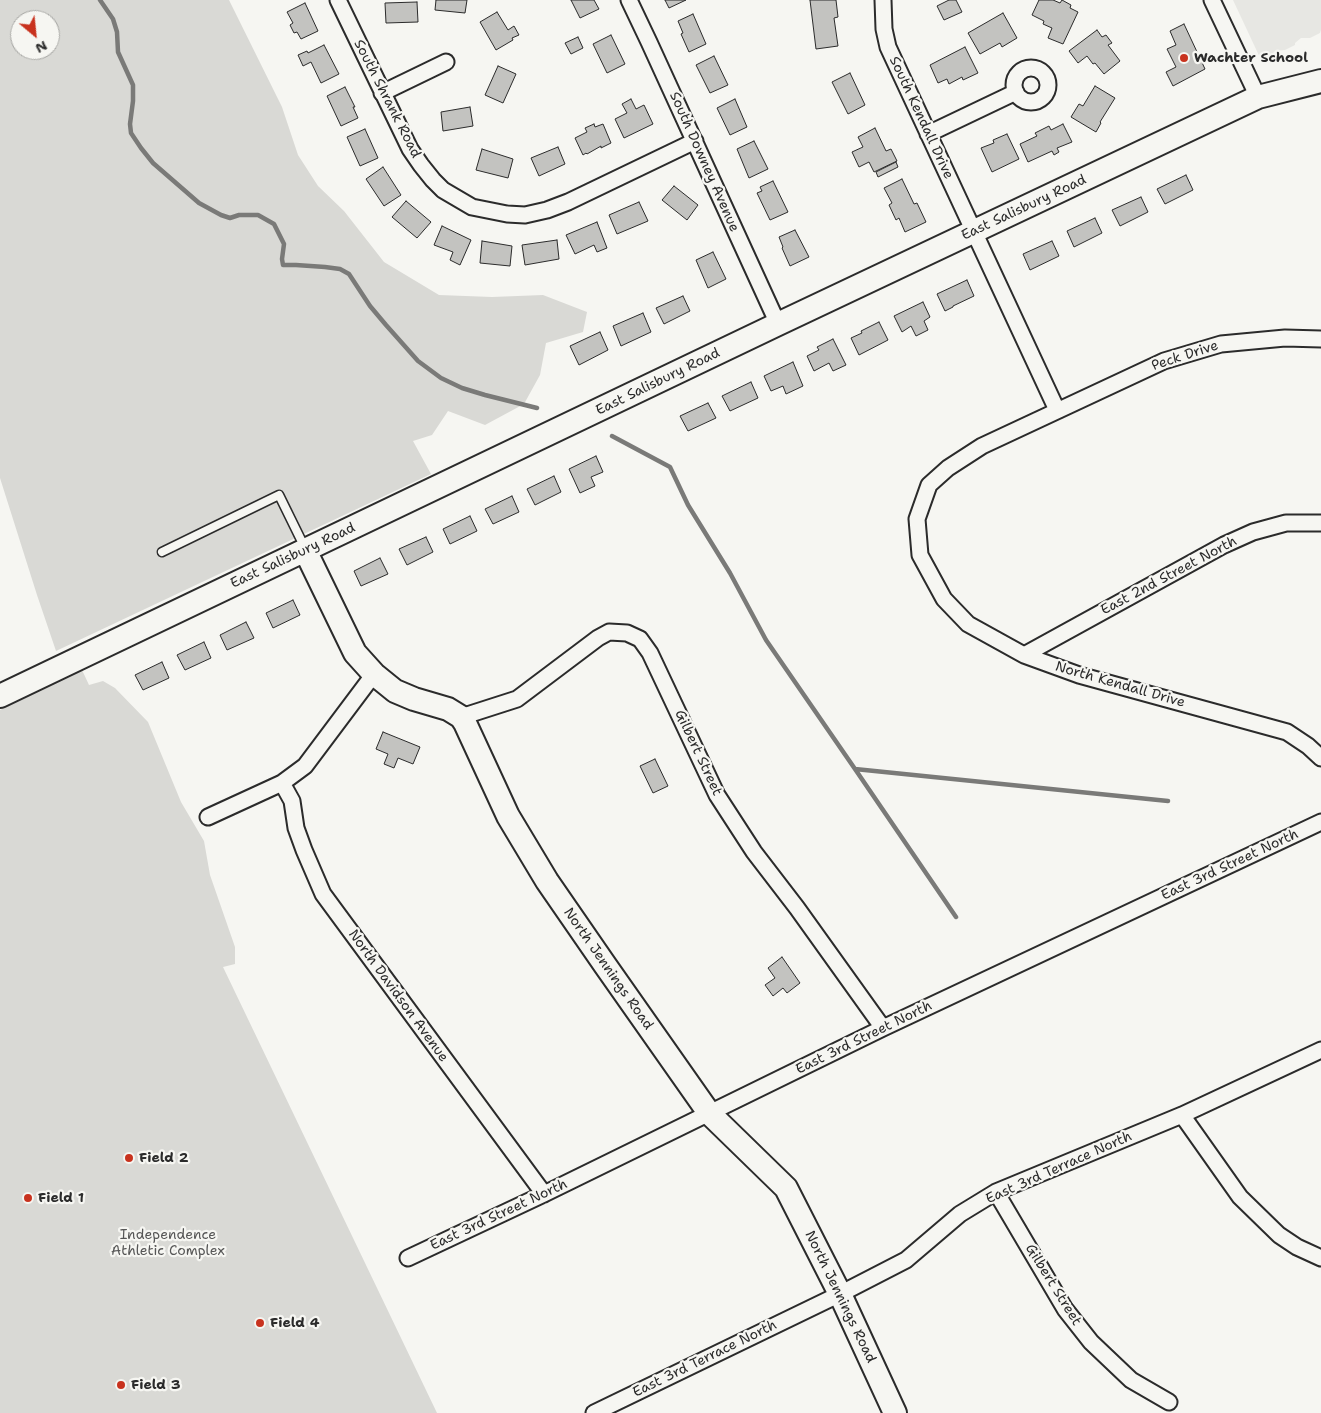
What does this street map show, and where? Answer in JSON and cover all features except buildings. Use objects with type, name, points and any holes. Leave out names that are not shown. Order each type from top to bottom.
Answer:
[{"type":"street","name":"South Shrank Road","points":[[338,0],[410,149],[433,180],[443,190],[472,207],[507,214],[525,214],[547,210],[568,202],[694,141]]},
{"type":"street","name":"South Downey Avenue","points":[[629,0],[778,324]]},
{"type":"street","name":"South Kendall Drive","points":[[883,0],[882,14],[888,47],[974,232]]},
{"type":"street","points":[[1212,0],[1258,97]]},
{"type":"street","points":[[382,93],[446,62]]},
{"type":"street","name":"East Salisbury Road","points":[[0,696],[1258,97],[1321,81]]},
{"type":"street","points":[[928,134],[1016,92]]},
{"type":"street","points":[[974,232],[1057,410]]},
{"type":"street","name":"Peck Drive","points":[[1057,410],[1164,361],[1221,344],[1285,338],[1321,339]]},
{"type":"street","name":"North Kendall Drive","points":[[1057,410],[982,446],[948,468],[929,485],[917,519],[920,556],[944,599],[968,624],[1024,654],[1078,675],[1287,732],[1308,746],[1321,758]]},
{"type":"street","name":"East 2nd Street North","points":[[1024,654],[1224,545],[1253,532],[1286,523],[1321,523]]},
{"type":"street","points":[[305,550],[355,653],[374,674],[395,691],[448,710],[461,717]]},
{"type":"street","name":"Gilbert Street","points":[[461,717],[517,698],[598,638],[609,632],[627,633],[640,639],[650,653],[717,795],[754,852],[797,908],[883,1028]]},
{"type":"street","points":[[208,817],[282,782],[305,766],[374,674]]},
{"type":"street","name":"North Jennings Road","points":[[461,717],[508,816],[547,881],[710,1113],[786,1188],[840,1294],[896,1413]]},
{"type":"street","name":"North Davidson Avenue","points":[[282,782],[292,801],[296,828],[323,894],[544,1194]]},
{"type":"street","name":"East 3rd Street North","points":[[408,1258],[544,1194],[883,1028],[1321,822]]},
{"type":"street","name":"East 3rd Terrace North","points":[[594,1413],[906,1260],[960,1214],[996,1192],[1182,1115],[1321,1050]]},
{"type":"street","points":[[1182,1115],[1240,1198],[1279,1235],[1297,1247],[1321,1258]]},
{"type":"street","name":"Gilbert Street","points":[[996,1192],[1065,1309],[1091,1342],[1131,1380],[1169,1402]]},
{"type":"lane","points":[[162,552],[279,494],[305,550]]},
{"type":"shaded area","points":[[1233,0],[1321,0],[1320,33],[1310,38],[1301,38],[1295,45],[1285,50],[1275,51],[1262,62]]},
{"type":"green space","points":[[0,0],[229,0],[282,107],[298,155],[318,186],[344,211],[384,262],[439,295],[492,297],[543,295],[587,312],[583,332],[546,343],[540,375],[524,404],[485,425],[448,411],[432,435],[413,441],[431,474],[56,651],[0,478]]},
{"type":"green space","name":"Independence Athletic Complex","points":[[82,670],[89,685],[103,681],[115,688],[148,722],[181,802],[204,841],[210,875],[235,947],[235,964],[223,967],[437,1413],[0,1413],[0,710]]},
{"type":"waterway","points":[[100,0],[113,19],[117,32],[118,52],[133,85],[131,133],[153,163],[199,203],[221,215],[230,218],[239,215],[258,215],[274,224],[284,244],[283,265],[340,269],[349,274],[370,306],[386,325],[418,361],[441,378],[462,388],[537,408]]},
{"type":"waterway","points":[[612,436],[670,467],[688,505],[730,573],[766,640],[855,769],[1168,801]]},
{"type":"waterway","points":[[855,769],[956,917]]},
{"type":"place","name":"Wachter School","points":[[1184,58]]},
{"type":"place","name":"Field 2","points":[[129,1158]]},
{"type":"place","name":"Field 1","points":[[28,1198]]},
{"type":"place","name":"Field 4","points":[[260,1323]]},
{"type":"place","name":"Field 3","points":[[121,1385]]}]
